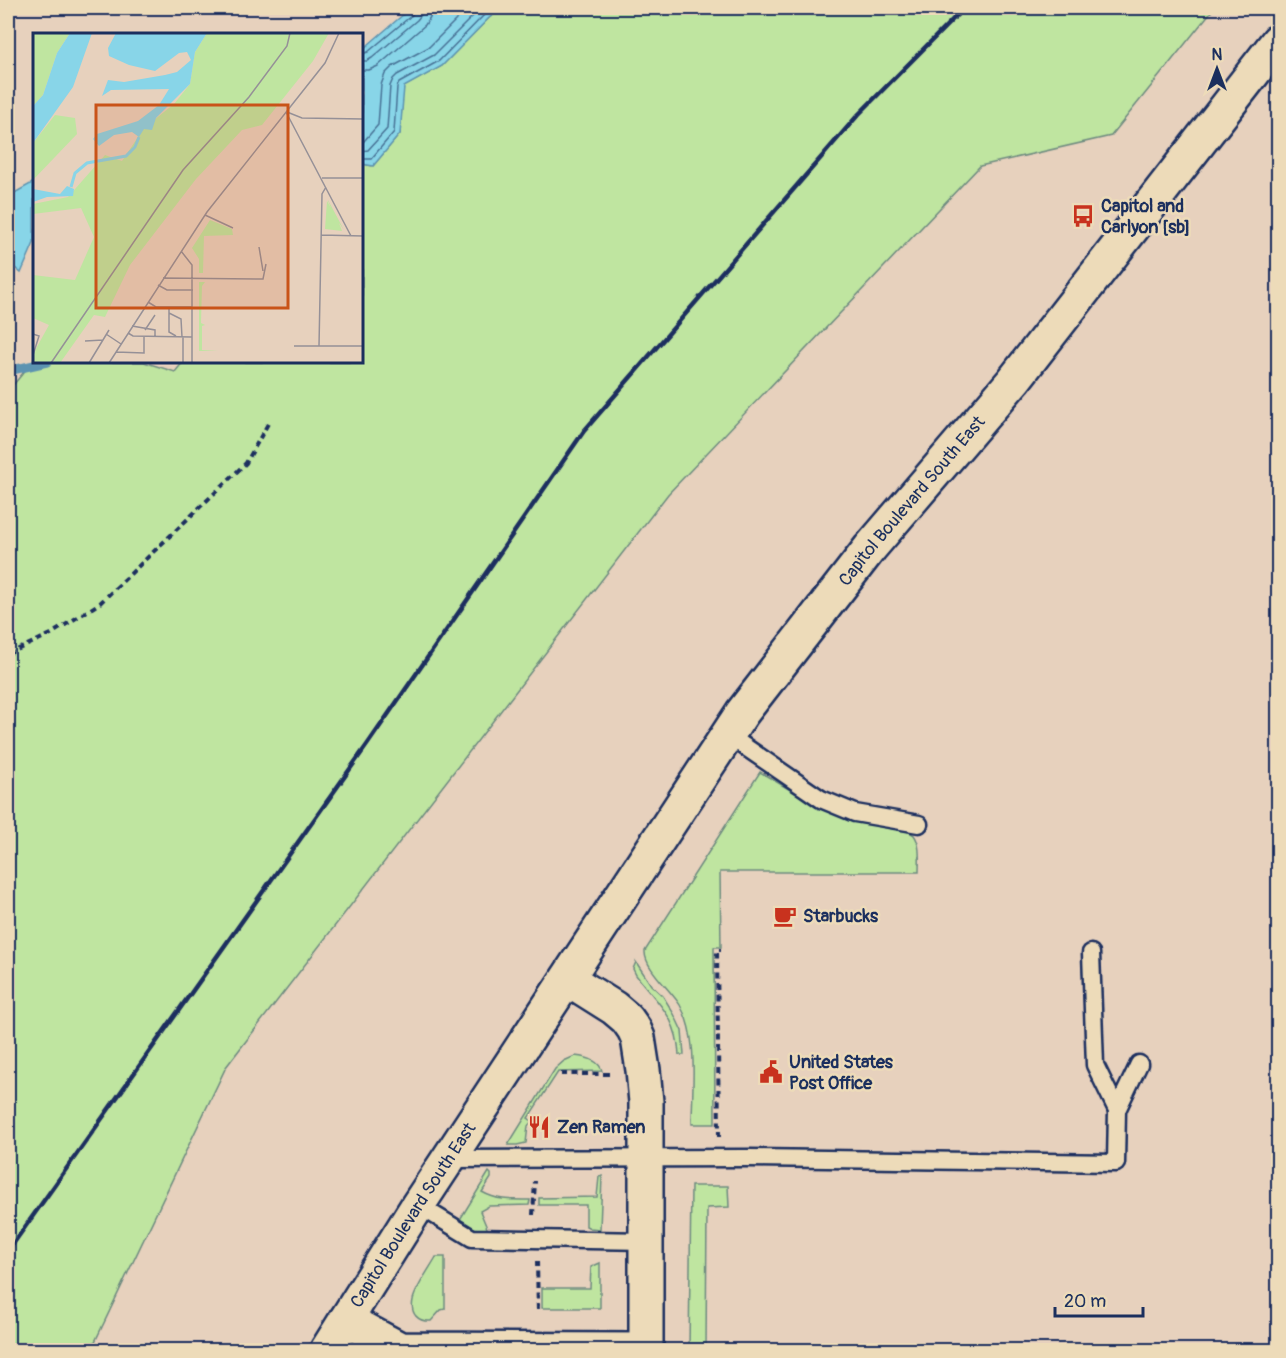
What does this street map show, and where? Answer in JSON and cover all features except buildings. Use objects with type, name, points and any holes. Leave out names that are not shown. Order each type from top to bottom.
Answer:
[{"type":"main road","name":"Capitol Boulevard South East","points":[[327,1350],[418,1205],[742,713],[870,548],[1014,380],[1277,47]]},
{"type":"main road","points":[[346,1320],[400,1349],[646,1350],[646,1102],[638,1038],[627,1019],[614,1008],[568,979]]},
{"type":"lane","points":[[728,735],[821,800],[855,813],[919,824]]},
{"type":"lane","points":[[1092,953],[1095,1065],[1117,1110]]},
{"type":"lane","points":[[448,1159],[749,1158],[1116,1163],[1117,1110],[1138,1064]]},
{"type":"lane","points":[[418,1205],[472,1238],[647,1241]]},
{"type":"path","points":[[8,654],[51,634],[100,603],[246,463],[270,420]]},
{"type":"path","points":[[719,1138],[717,950],[721,950]]},
{"type":"path","points":[[561,1074],[609,1074]]},
{"type":"path","points":[[533,1221],[536,1174]]},
{"type":"path","points":[[537,1251],[537,1313]]},
{"type":"green space","points":[[503,8],[1214,8],[1111,136],[980,166],[668,494],[226,1067],[91,1350],[8,1350],[8,391],[33,361],[33,363],[147,363],[175,372],[182,363],[363,363],[363,164],[373,166],[400,134],[403,87],[442,66],[489,18]]},
{"type":"green space","points":[[760,772],[834,813],[914,835],[918,843],[919,872],[720,872],[721,947],[714,947],[715,1124],[692,1124],[693,1063],[690,1032],[680,1005],[653,972],[645,951]]},
{"type":"green space","points":[[636,962],[674,1014],[682,1031],[684,1055],[679,1055],[675,1030],[665,1011],[636,975],[633,969]]},
{"type":"green space","points":[[575,1056],[588,1058],[595,1062],[602,1071],[558,1072],[528,1118],[532,1121],[528,1126],[526,1143],[508,1145],[555,1069],[564,1061]]},
{"type":"green space","points":[[489,1172],[491,1178],[482,1192],[511,1200],[530,1200],[529,1205],[489,1206],[480,1211],[487,1228],[485,1230],[472,1228],[459,1221]]},
{"type":"green space","points":[[602,1176],[600,1229],[586,1226],[586,1205],[539,1205],[539,1198],[597,1197],[599,1177]]},
{"type":"green space","points":[[691,1186],[728,1186],[729,1207],[707,1208],[706,1350],[689,1350]]},
{"type":"green space","points":[[436,1257],[445,1257],[445,1309],[441,1310],[431,1321],[426,1321],[416,1316],[412,1305],[414,1295]]},
{"type":"green space","points":[[600,1263],[600,1308],[542,1308],[542,1288],[590,1288],[591,1267]]},
{"type":"water","points":[[411,8],[503,8],[489,18],[442,66],[404,87],[400,134],[373,166],[363,164],[363,49]]},
{"type":"water","points":[[33,183],[33,245],[21,273],[8,262],[9,196]]},
{"type":"waterway","points":[[8,371],[43,363]]},
{"type":"railway","points":[[8,1251],[367,745],[584,431],[858,115],[964,8]]},
{"type":"place","name":"Capitol and Carlyon [sb]","points":[[1083,216]]},
{"type":"place","name":"Starbucks","points":[[785,916]]},
{"type":"place","name":"United States Post Office","points":[[771,1072]]},
{"type":"place","name":"Zen Ramen","points":[[539,1127]]}]
